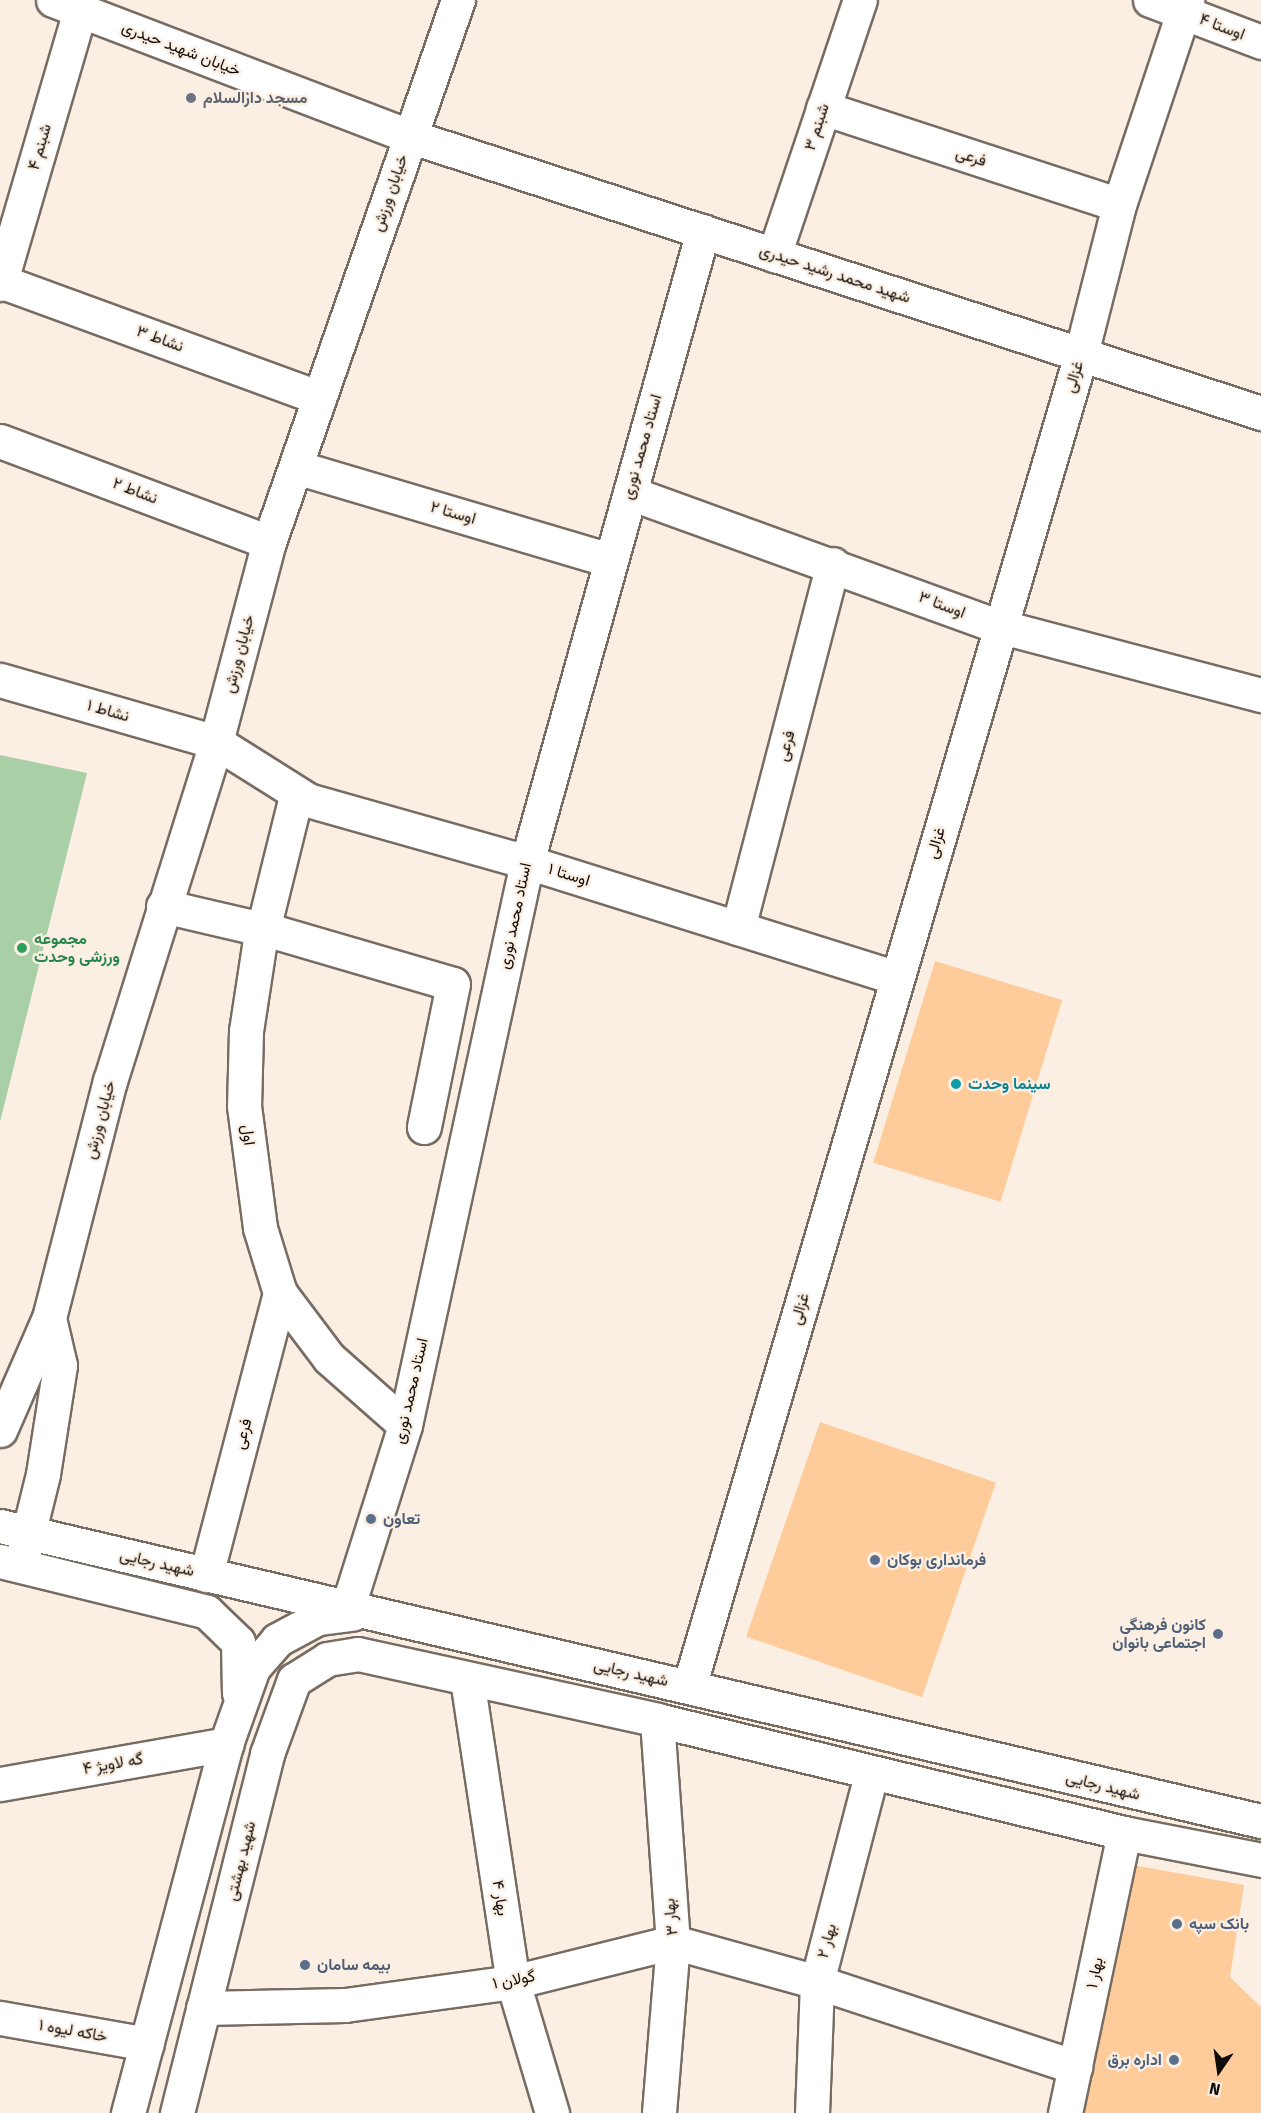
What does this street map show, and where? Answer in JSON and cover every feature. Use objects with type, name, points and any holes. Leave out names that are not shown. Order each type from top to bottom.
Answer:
[{"type":"street","name":"خیابان ورزش","points":[[0,1430],[49,1318],[110,1081],[216,742],[269,542],[458,0]]},
{"type":"street","name":"شبنم ۳","points":[[774,255],[860,0]]},
{"type":"street","name":"اوستا ۴","points":[[1150,0],[1185,6],[1261,42]]},
{"type":"street","name":"خیابان شهید حیدری","points":[[67,5],[409,136]]},
{"type":"street","name":"شبنم ۴","points":[[0,282],[67,5]]},
{"type":"street","name":"غزالی","points":[[689,1687],[998,626],[1081,354],[1119,205],[1185,6]]},
{"type":"street","name":"فرعی","points":[[823,108],[1119,205]]},
{"type":"street","name":"شهید محمد رشید حیدری","points":[[409,136],[1261,413]]},
{"type":"street","name":"استاد محمد نوری","points":[[359,1610],[405,1425],[527,862],[609,560],[703,231]]},
{"type":"street","name":"نشاط ۳","points":[[0,282],[319,398]]},
{"type":"street","name":"نشاط ۲","points":[[0,441],[269,542]]},
{"type":"street","name":"اوستا ۲","points":[[296,467],[609,560]]},
{"type":"street","name":"اوستا ۳","points":[[630,493],[833,564],[998,626],[1261,695]]},
{"type":"street","name":"فرعی","points":[[738,928],[833,564]]},
{"type":"street","name":"نشاط ۱","points":[[0,680],[216,742]]},
{"type":"street","name":"اوستا ۱","points":[[216,742],[296,796],[527,862],[897,978]]},
{"type":"street","name":"اول","points":[[296,796],[263,930],[246,1031],[244,1106],[260,1228],[280,1293],[329,1358],[405,1425]]},
{"type":"street","points":[[163,906],[263,930],[453,984],[424,1127]]},
{"type":"street","name":"فرعی","points":[[206,1575],[280,1293]]},
{"type":"street","name":"خیابان ورزش","points":[[10,1563],[15,1530],[60,1365],[49,1318]]},
{"type":"street","name":"شهید رجایی","points":[[15,1530],[1261,1821]]},
{"type":"street","points":[[10,1563],[207,1612],[237,1642],[239,1701]]},
{"type":"street","points":[[128,2113],[226,1744],[239,1701],[253,1668],[277,1640],[318,1618],[359,1610]]},
{"type":"street","name":"شهید بهشتی","points":[[177,2113],[267,1755],[294,1680],[327,1659],[358,1654],[467,1679]]},
{"type":"street","points":[[467,1679],[657,1720],[871,1774],[1124,1833],[1261,1860]]},
{"type":"street","name":"بهار ۴","points":[[467,1679],[513,1982],[552,2113]]},
{"type":"street","name":"بهار ۳","points":[[657,1720],[673,1942],[659,2113]]},
{"type":"street","name":"گه لاویژ ۴","points":[[0,1784],[226,1744]]},
{"type":"street","name":"بهار ۲","points":[[812,2113],[817,1982],[871,1774]]},
{"type":"street","name":"بهار ۱","points":[[1065,2113],[1124,1833]]},
{"type":"street","name":"گولان ۱","points":[[204,2008],[345,2005],[513,1982],[673,1942],[817,1982],[1075,2067]]},
{"type":"street","name":"خاکه لیوه ۱","points":[[0,2018],[147,2044]]},
{"type":"green space","name":"مجموعه ورزشی وحدت","points":[[0,755],[87,773],[0,1122]]},
{"type":"building","points":[[935,961],[1062,1000],[1000,1202],[873,1163]]},
{"type":"building","name":"فرمانداری بوکان","points":[[820,1422],[996,1483],[922,1697],[746,1637]]},
{"type":"building","name":"اداره برق","points":[[1127,1864],[1244,1885],[1230,1977],[1261,2007],[1261,2113],[1075,2113]]},
{"type":"place","name":"مسجد دارالسلام","points":[[191,98]]},
{"type":"place","name":"مجموعه ورزشی وحدت","points":[[22,948]]},
{"type":"place","name":"سینما وحدت","points":[[956,1084]]},
{"type":"place","name":"تعاون","points":[[371,1519]]},
{"type":"place","name":"فرمانداری بوکان","points":[[875,1560]]},
{"type":"place","name":"کانون فرهنگی اجتماعی بانوان","points":[[1218,1634]]},
{"type":"place","name":"بانک سپه","points":[[1177,1924]]},
{"type":"place","name":"بیمه سامان","points":[[305,1965]]},
{"type":"place","name":"اداره برق","points":[[1174,2060]]}]
